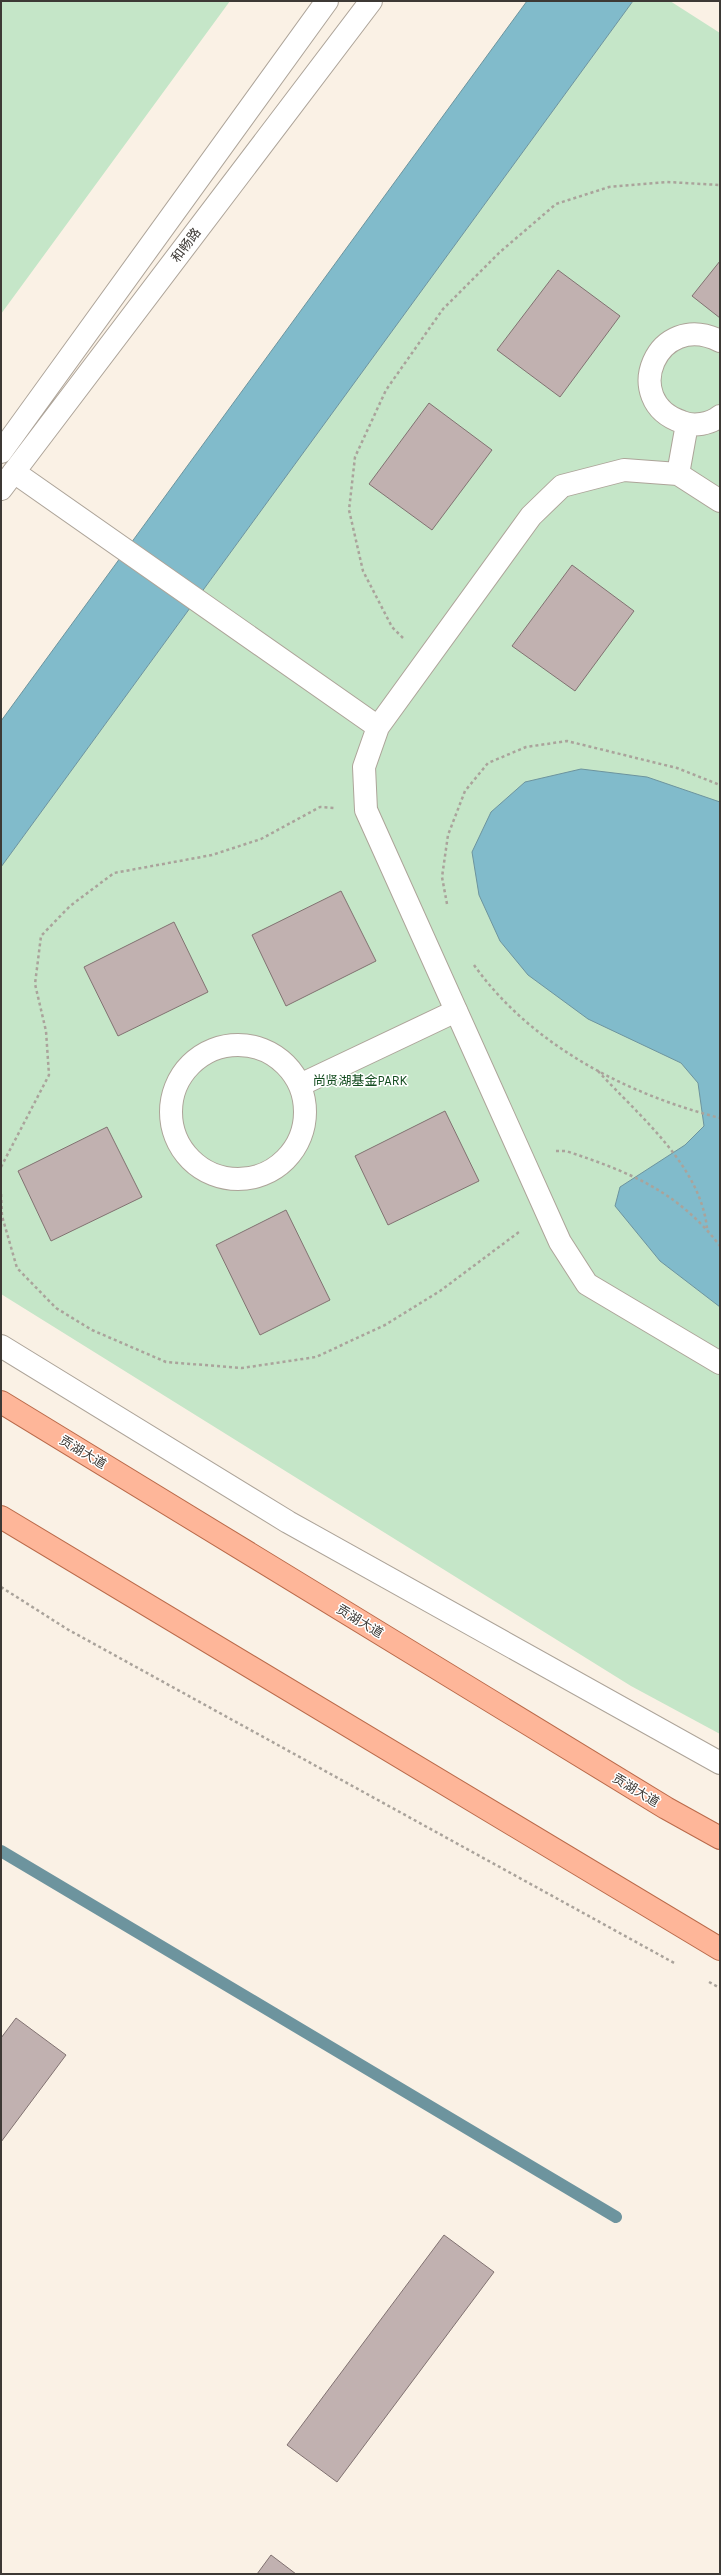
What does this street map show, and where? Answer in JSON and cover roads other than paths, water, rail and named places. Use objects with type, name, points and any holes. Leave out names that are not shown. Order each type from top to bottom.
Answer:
[{"type":"main road","name":"贡湖大道","points":[[1,1402],[659,1804],[720,1838]]},
{"type":"main road","points":[[1,1517],[720,1949]]},
{"type":"street","points":[[1,452],[327,1]]},
{"type":"street","name":"和畅路","points":[[1,489],[371,1]]},
{"type":"street","points":[[720,341],[708,335],[694,333],[680,336],[666,343],[657,354],[650,367],[649,382],[652,396],[660,409],[672,419],[687,424],[702,424],[720,416]]},
{"type":"street","points":[[678,474],[687,424]]},
{"type":"street","points":[[720,502],[678,474],[624,470],[562,486],[531,516],[378,727],[364,767],[366,810],[560,1242],[587,1284],[720,1363]]},
{"type":"street","points":[[14,472],[378,727]]},
{"type":"street","points":[[300,1085],[456,1010]]},
{"type":"street","points":[[228,1046],[250,1046],[271,1054],[288,1067],[300,1085],[305,1107],[303,1129],[294,1150],[278,1166],[258,1176],[236,1179],[214,1175],[195,1163],[181,1147],[172,1126],[172,1105],[176,1091],[190,1066],[208,1052],[228,1046]]},
{"type":"street","points":[[1,1346],[288,1522],[720,1763]]},
{"type":"water","points":[[527,1],[633,1],[1,867],[1,721]]},
{"type":"water","points":[[581,769],[647,777],[720,802],[720,1307],[660,1261],[615,1206],[620,1187],[685,1145],[704,1126],[698,1083],[681,1063],[588,1019],[528,975],[500,941],[479,895],[472,852],[491,812],[525,782]]},
{"type":"waterway","points":[[1,1851],[616,2217]]},
{"type":"park label","name":"尚贤湖基金PARK","points":[[360,1080]]}]
